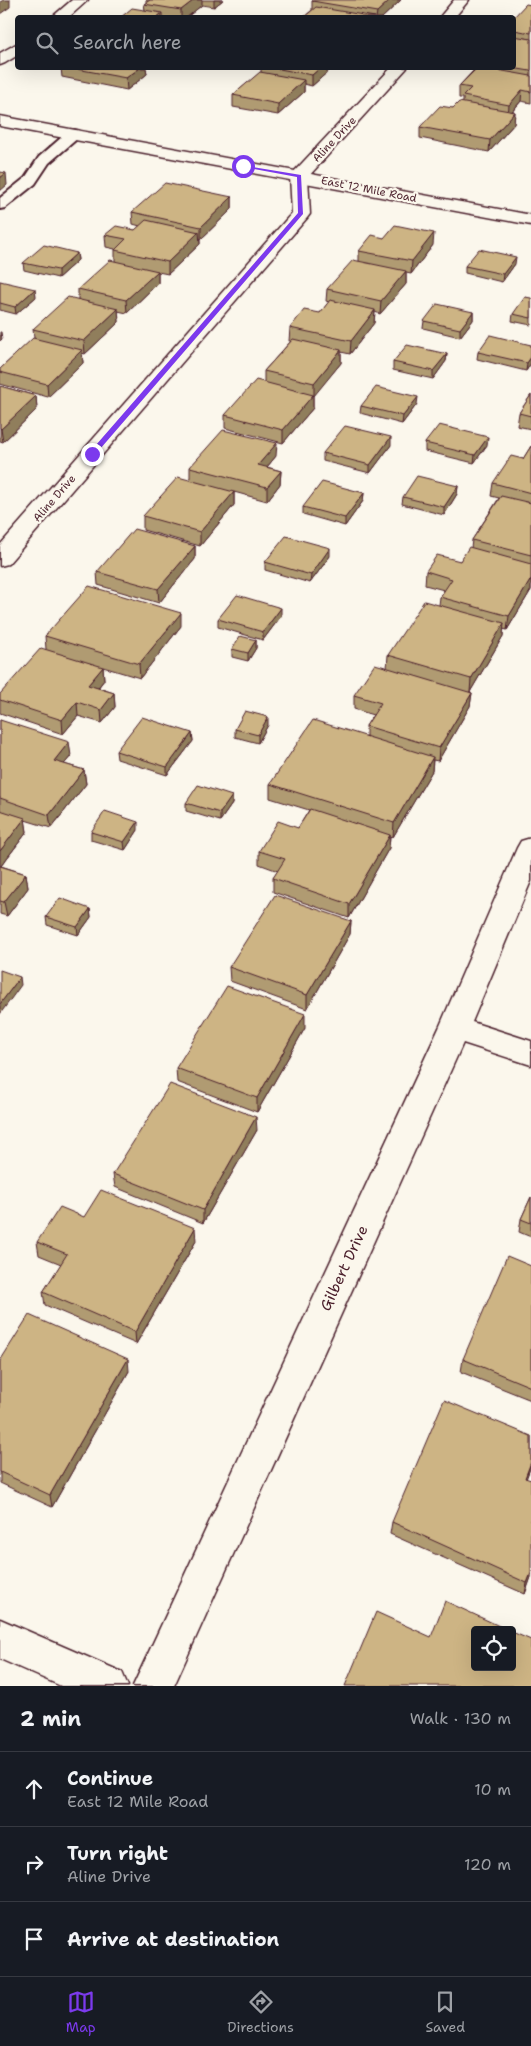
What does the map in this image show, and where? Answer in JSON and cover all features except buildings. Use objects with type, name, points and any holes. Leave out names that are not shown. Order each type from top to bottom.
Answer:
[{"type":"street","points":[[62,15],[81,0]]},
{"type":"street","points":[[449,15],[462,0]]},
{"type":"street","points":[[0,60],[15,49]]},
{"type":"street","name":"Aline Drive","points":[[0,560],[301,214],[299,176],[397,70]]},
{"type":"street","name":"East 12 Mile Road","points":[[0,121],[531,220]]},
{"type":"street","name":"Gilbert Drive","points":[[153,1686],[454,1028],[531,848]]},
{"type":"street","points":[[454,1028],[531,1053]]},
{"type":"street","points":[[0,1639],[108,1686]]},
{"type":"lane","points":[[0,206],[30,181],[44,160],[74,134]]},
{"type":"route","points":[[92,454],[301,214],[299,176],[243,166]]}]
